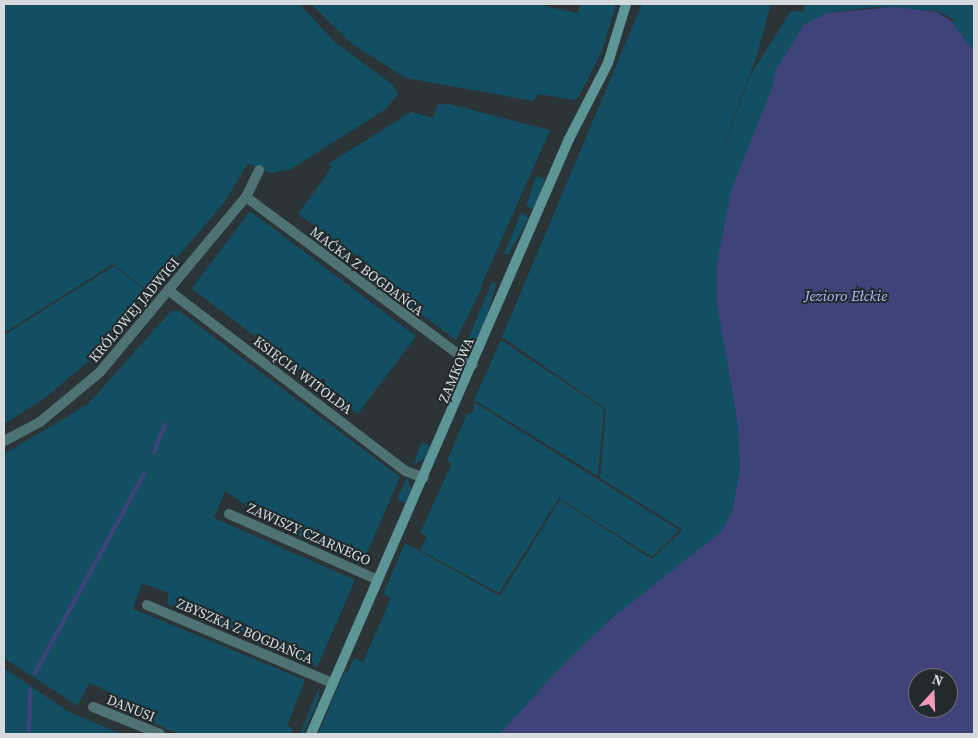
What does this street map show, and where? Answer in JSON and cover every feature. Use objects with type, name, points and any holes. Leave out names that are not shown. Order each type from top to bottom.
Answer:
[{"type":"street","name":"ZAMKOWA","points":[[311,734],[473,365],[569,139],[608,63],[627,4]]},
{"type":"street","name":"KRÓLOWEJ JADWIGI","points":[[4,441],[40,422],[83,388],[246,197],[259,170]]},
{"type":"street","name":"MAĆKA Z BOGDAŃCA","points":[[246,197],[473,365]]},
{"type":"street","name":"KSIĘCIA WITOLDA","points":[[168,290],[406,471],[424,478]]},
{"type":"street","name":"ZAWISZY CZARNEGO","points":[[229,514],[378,580]]},
{"type":"street","name":"ZBYSZKA Z BOGDAŃCA","points":[[147,605],[333,683]]},
{"type":"street","name":"DANUSI","points":[[93,707],[160,734]]},
{"type":"shaded area","points":[[4,4],[299,4],[335,42],[392,84],[398,94],[386,109],[291,169],[269,173],[248,163],[224,203],[148,291],[113,264],[4,333]]},
{"type":"shaded area","points":[[311,4],[535,4],[578,13],[580,4],[616,4],[602,51],[580,95],[574,100],[538,94],[533,101],[406,78],[352,44]]},
{"type":"shaded area","points":[[642,4],[771,4],[757,55],[709,185],[751,74],[791,11],[803,12],[805,4],[974,4],[974,51],[951,21],[956,20],[937,11],[874,7],[828,13],[770,452],[618,734],[318,734],[345,671],[348,672],[354,658],[363,662],[391,598],[383,594],[405,543],[500,596],[560,500],[652,559],[683,530],[600,478],[606,409],[502,337]]},
{"type":"shaded area","points":[[438,104],[449,104],[550,130],[481,286],[343,176],[482,287],[456,340],[374,279],[378,272],[298,214],[332,167],[328,164],[411,112],[433,118]]},
{"type":"shaded area","points":[[536,176],[545,179],[535,209],[526,206]]},
{"type":"shaded area","points":[[250,211],[416,336],[358,414],[192,288]]},
{"type":"shaded area","points":[[521,213],[529,217],[508,255],[504,254]]},
{"type":"shaded area","points":[[114,266],[148,292],[88,362],[42,400],[4,424],[4,335]]},
{"type":"shaded area","points":[[492,282],[496,284],[485,322],[472,349],[463,351]]},
{"type":"shaded area","points":[[171,311],[179,311],[400,477],[362,564],[276,526],[225,491],[214,518],[355,580],[317,667],[168,604],[168,593],[142,583],[133,609],[305,680],[287,726],[293,729],[291,734],[180,734],[117,709],[116,695],[89,683],[78,706],[4,658],[4,454],[88,404]]},
{"type":"shaded area","points":[[501,340],[604,409],[598,476],[474,400]]},
{"type":"shaded area","points":[[457,364],[460,371],[455,389],[447,386]]},
{"type":"shaded area","points":[[474,402],[679,530],[652,557],[559,498],[499,593],[420,550],[427,536],[420,533],[452,463],[447,461],[467,414],[473,412]]},
{"type":"shaded area","points":[[422,442],[430,446],[426,457],[413,465]]},
{"type":"shaded area","points":[[407,477],[411,490],[405,503],[397,499]]},
{"type":"shaded area","points":[[4,668],[69,712],[122,734],[4,734]]},
{"type":"shaded area","points":[[319,687],[319,698],[303,734],[300,734]]},
{"type":"water","name":"Jezioro Ełckie","points":[[895,7],[937,12],[951,21],[974,51],[974,734],[500,734],[556,672],[611,619],[721,532],[732,512],[740,471],[738,424],[717,303],[717,265],[731,191],[772,89],[775,71],[804,25],[827,13]]},
{"type":"waterway","points":[[154,452],[165,425]]},
{"type":"waterway","points":[[35,673],[144,474]]},
{"type":"waterway","points":[[29,734],[30,689]]}]
